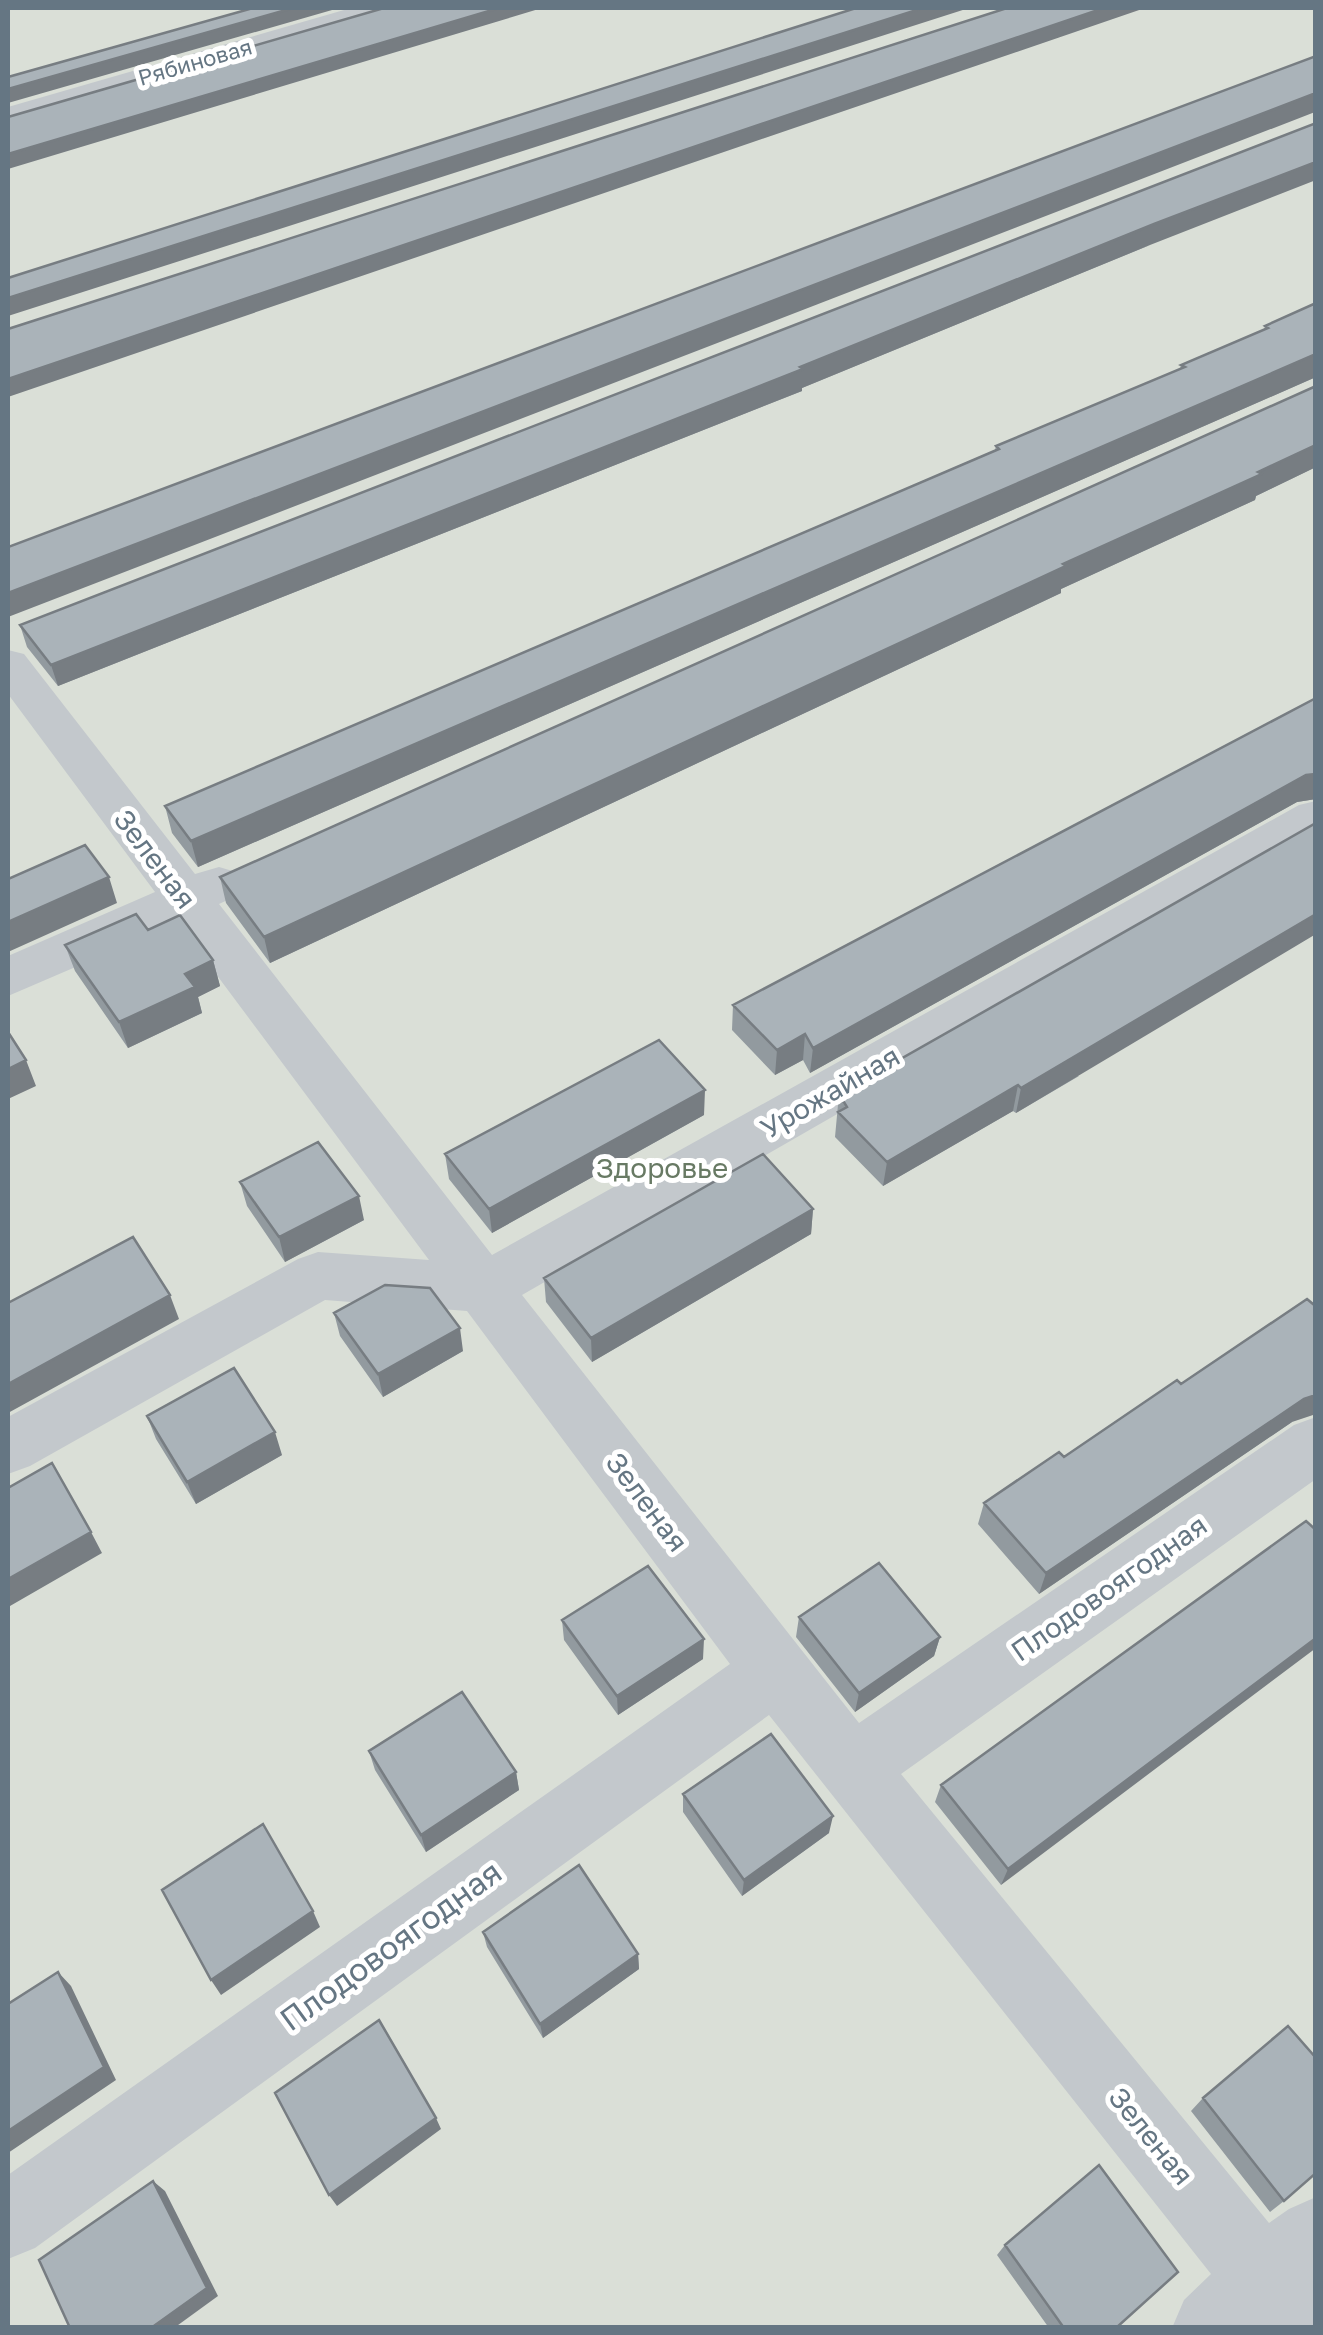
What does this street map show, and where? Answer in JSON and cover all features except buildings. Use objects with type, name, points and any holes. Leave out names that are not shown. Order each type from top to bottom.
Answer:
[{"type":"street","name":"Рябиновая","points":[[8,116],[382,8]]},
{"type":"street","name":"Зеленая","points":[[14,643],[186,899],[775,1671],[1274,2292]]},
{"type":"street","name":"Урожайная","points":[[484,1288],[1316,817]]},
{"type":"street","points":[[8,977],[258,866]]},
{"type":"street","points":[[8,1447],[318,1276],[484,1288]]},
{"type":"street","name":"Плодовоягодная","points":[[854,1766],[1316,1444]]},
{"type":"street","name":"Плодовоягодная","points":[[8,2221],[775,1671]]},
{"type":"green space","name":"Здоровье","points":[[8,8],[1315,8],[1315,2327],[8,2327]]}]
